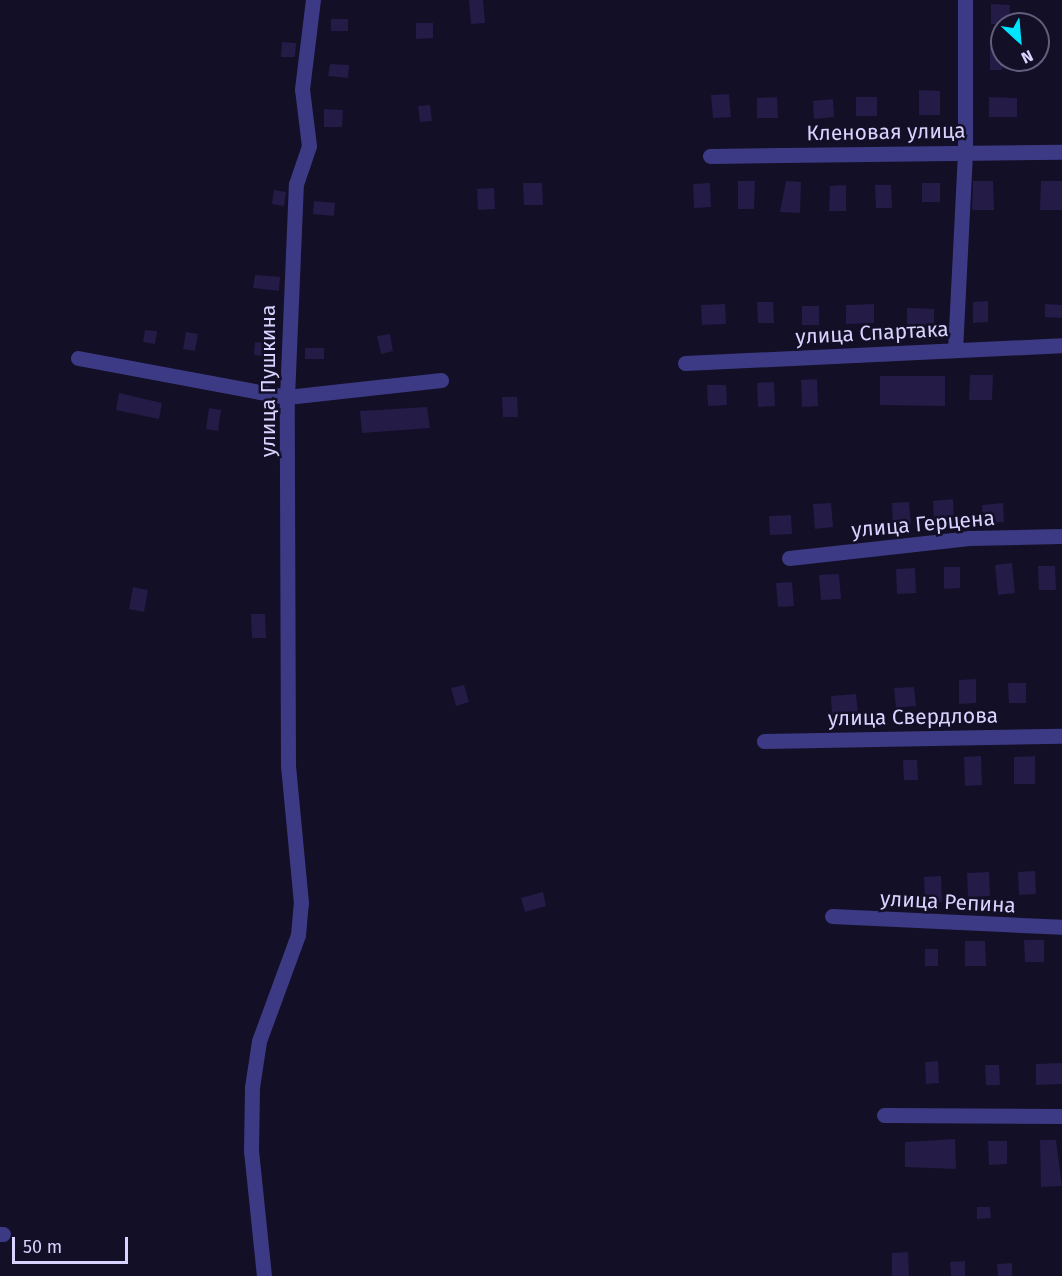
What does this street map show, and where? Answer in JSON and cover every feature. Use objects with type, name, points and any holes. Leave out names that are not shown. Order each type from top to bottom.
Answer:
[{"type":"street","name":"улица Пушкина","points":[[264,1276],[251,1151],[252,1087],[259,1041],[298,935],[301,903],[288,766],[287,397],[296,184],[309,146],[302,89],[314,0]]},
{"type":"street","points":[[955,350],[965,152],[964,0]]},
{"type":"street","name":"Кленовая улица","points":[[710,156],[1062,152]]},
{"type":"street","name":"улица Спартака","points":[[685,363],[1062,345]]},
{"type":"street","points":[[78,358],[287,397],[441,380]]},
{"type":"street","name":"улица Герцена","points":[[789,558],[969,538],[1062,536]]},
{"type":"street","name":"улица Свердлова","points":[[764,741],[1062,736]]},
{"type":"street","name":"улица Репина","points":[[832,916],[1062,927]]},
{"type":"street","points":[[884,1115],[1062,1116]]},
{"type":"building","points":[[469,0],[483,0],[485,23],[471,24]]},
{"type":"building","points":[[991,4],[1010,5],[1010,12],[991,12]]},
{"type":"building","points":[[331,19],[348,19],[348,31],[331,31]]},
{"type":"building","points":[[416,23],[433,23],[433,38],[416,39]]},
{"type":"building","points":[[282,42],[296,43],[295,57],[281,57]]},
{"type":"building","points":[[330,64],[349,65],[348,78],[328,76]]},
{"type":"building","points":[[919,90],[940,91],[940,115],[919,115]]},
{"type":"building","points":[[729,94],[731,117],[713,118],[711,95]]},
{"type":"building","points":[[777,97],[778,118],[757,118],[757,98]]},
{"type":"building","points":[[856,97],[877,97],[877,116],[856,116]]},
{"type":"building","points":[[989,97],[1017,98],[1017,117],[989,117]]},
{"type":"building","points":[[833,99],[834,117],[814,119],[813,101]]},
{"type":"building","points":[[430,105],[432,121],[420,122],[418,106]]},
{"type":"building","points":[[324,109],[343,110],[342,127],[324,127]]},
{"type":"building","points":[[738,181],[755,181],[754,209],[738,209]]},
{"type":"building","points":[[786,181],[801,182],[800,213],[780,212]]},
{"type":"building","points":[[973,181],[993,181],[994,210],[972,210]]},
{"type":"building","points":[[1041,181],[1062,181],[1062,210],[1040,210]]},
{"type":"building","points":[[523,183],[542,183],[543,205],[524,205]]},
{"type":"building","points":[[710,183],[711,207],[694,208],[693,184]]},
{"type":"building","points":[[922,183],[940,183],[940,202],[922,202]]},
{"type":"building","points":[[846,185],[846,211],[829,211],[830,186]]},
{"type":"building","points":[[875,185],[891,185],[892,208],[876,208]]},
{"type":"building","points":[[494,188],[495,209],[478,210],[477,189]]},
{"type":"building","points":[[274,190],[286,192],[284,206],[272,204]]},
{"type":"building","points":[[314,201],[335,203],[334,216],[313,214]]},
{"type":"building","points":[[255,275],[280,277],[279,291],[253,288]]},
{"type":"building","points":[[988,301],[988,322],[973,323],[973,302]]},
{"type":"building","points":[[757,302],[773,302],[774,323],[758,323]]},
{"type":"building","points":[[725,304],[726,324],[702,325],[701,305]]},
{"type":"building","points":[[874,304],[874,323],[846,324],[846,305]]},
{"type":"building","points":[[1045,304],[1062,305],[1062,318],[1045,317]]},
{"type":"building","points":[[802,306],[819,306],[819,325],[802,325]]},
{"type":"building","points":[[907,308],[934,309],[934,326],[907,326]]},
{"type":"building","points":[[145,330],[157,331],[155,344],[143,342]]},
{"type":"building","points":[[186,332],[198,334],[195,351],[183,349]]},
{"type":"building","points":[[390,334],[393,351],[381,354],[377,336]]},
{"type":"building","points":[[255,342],[274,344],[273,357],[254,355]]},
{"type":"building","points":[[305,348],[324,348],[324,359],[305,359]]},
{"type":"building","points":[[970,375],[993,375],[992,400],[969,400]]},
{"type":"building","points":[[880,376],[945,376],[945,406],[880,405]]},
{"type":"building","points":[[817,379],[818,406],[802,407],[801,380]]},
{"type":"building","points":[[774,382],[775,406],[758,407],[757,383]]},
{"type":"building","points":[[707,385],[726,385],[727,405],[708,406]]},
{"type":"building","points":[[119,393],[162,403],[159,419],[116,410]]},
{"type":"building","points":[[502,397],[517,397],[518,417],[503,417]]},
{"type":"building","points":[[427,407],[430,428],[362,433],[360,411]]},
{"type":"building","points":[[209,408],[221,410],[218,431],[206,429]]},
{"type":"building","points":[[953,499],[954,522],[934,524],[933,501]]},
{"type":"building","points":[[909,502],[911,525],[893,526],[892,503]]},
{"type":"building","points":[[831,503],[833,527],[815,529],[813,504]]},
{"type":"building","points":[[1003,503],[1004,522],[983,523],[982,505]]},
{"type":"building","points":[[791,515],[792,534],[770,535],[769,516]]},
{"type":"building","points":[[1012,563],[1015,593],[998,595],[995,565]]},
{"type":"building","points":[[1038,566],[1055,566],[1056,590],[1039,590]]},
{"type":"building","points":[[944,567],[960,567],[960,588],[944,589]]},
{"type":"building","points":[[915,568],[916,593],[897,594],[896,569]]},
{"type":"building","points":[[839,574],[841,599],[821,600],[819,575]]},
{"type":"building","points":[[792,582],[794,606],[778,607],[776,583]]},
{"type":"building","points":[[133,587],[148,590],[144,612],[129,609]]},
{"type":"building","points":[[251,614],[265,614],[266,638],[252,638]]},
{"type":"building","points":[[976,679],[976,703],[959,704],[959,680]]},
{"type":"building","points":[[1008,683],[1026,683],[1026,703],[1009,703]]},
{"type":"building","points":[[464,685],[469,702],[456,706],[451,688]]},
{"type":"building","points":[[914,687],[916,706],[896,708],[894,688]]},
{"type":"building","points":[[856,694],[858,713],[832,715],[831,696]]},
{"type":"building","points":[[981,756],[982,785],[965,786],[964,757]]},
{"type":"building","points":[[1035,756],[1035,784],[1014,784],[1014,757]]},
{"type":"building","points":[[903,760],[917,760],[918,780],[904,780]]},
{"type":"building","points":[[1035,871],[1036,894],[1019,895],[1018,872]]},
{"type":"building","points":[[989,872],[990,896],[968,897],[967,873]]},
{"type":"building","points":[[941,876],[942,902],[925,903],[924,877]]},
{"type":"building","points":[[543,892],[546,906],[525,912],[521,898]]},
{"type":"building","points":[[1024,940],[1044,940],[1044,962],[1025,962]]},
{"type":"building","points":[[965,941],[985,941],[986,966],[965,966]]},
{"type":"building","points":[[925,949],[938,949],[938,966],[925,966]]},
{"type":"building","points":[[938,1061],[939,1083],[926,1084],[925,1062]]},
{"type":"building","points":[[1062,1063],[1062,1084],[1036,1085],[1036,1064]]},
{"type":"building","points":[[985,1065],[999,1065],[1000,1085],[986,1085]]},
{"type":"building","points":[[955,1139],[956,1169],[905,1167],[905,1142]]},
{"type":"building","points":[[1040,1140],[1056,1140],[1062,1186],[1041,1187]]},
{"type":"building","points":[[988,1141],[1007,1141],[1007,1164],[989,1165]]},
{"type":"building","points":[[977,1207],[990,1207],[991,1218],[977,1219]]},
{"type":"building","points":[[908,1252],[909,1276],[892,1276],[892,1253]]},
{"type":"building","points":[[965,1261],[965,1276],[951,1276],[950,1262]]},
{"type":"building","points":[[1012,1263],[1012,1276],[998,1276],[997,1264]]}]
